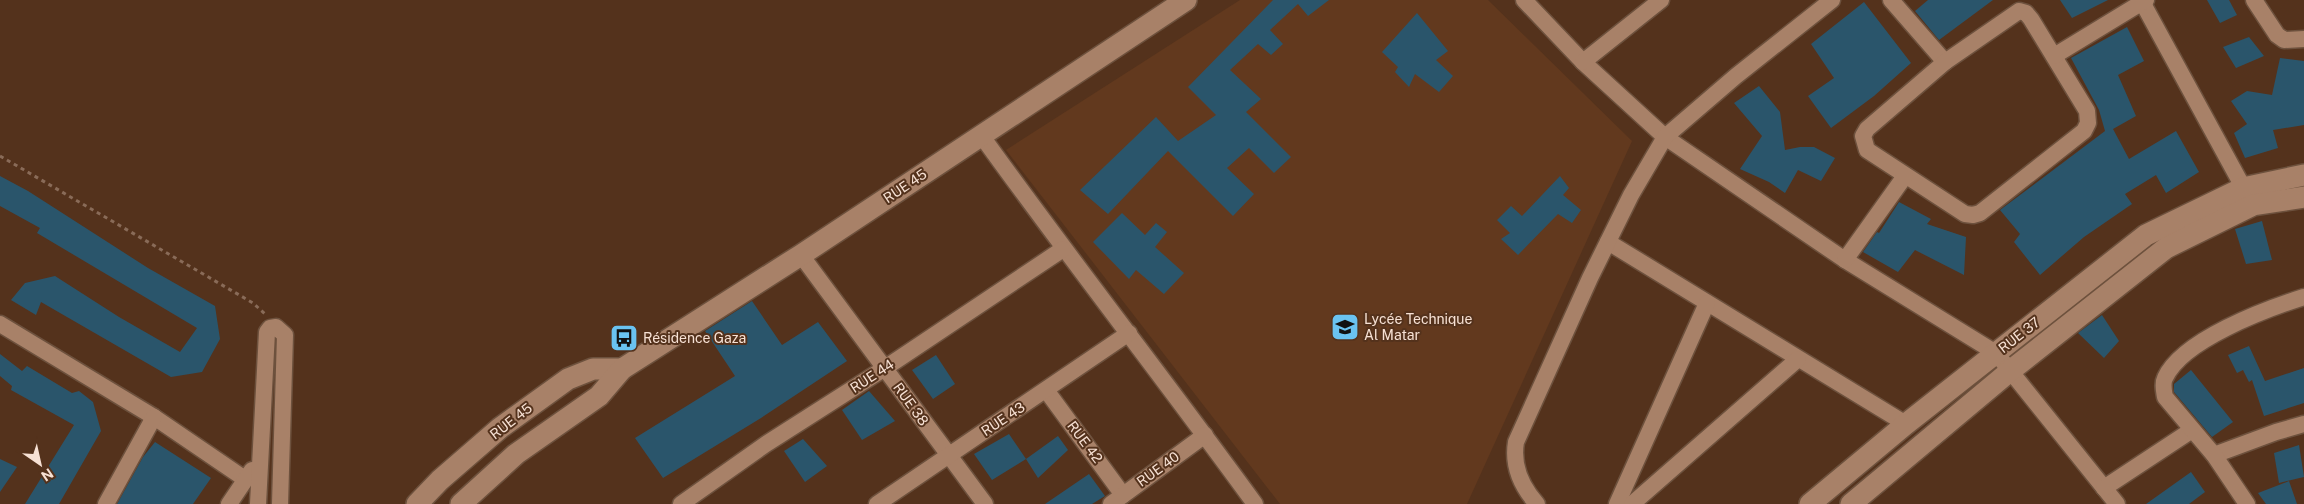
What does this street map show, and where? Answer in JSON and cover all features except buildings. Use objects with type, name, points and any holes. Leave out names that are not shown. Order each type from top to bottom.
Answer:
[{"type":"street","name":"RUE 45","points":[[461,504],[516,454],[599,396],[622,370],[801,255],[1186,0]]},
{"type":"street","points":[[1524,0],[1583,62],[1665,137],[1846,260],[1996,354],[2117,504]]},
{"type":"street","points":[[1583,62],[1661,0]]},
{"type":"street","points":[[1537,504],[1529,495],[1517,469],[1514,456],[1516,442],[1631,195],[1665,137],[1736,76],[1832,0]]},
{"type":"street","points":[[1891,0],[1945,62]]},
{"type":"street","points":[[2254,0],[2277,35],[2284,40],[2304,39]]},
{"type":"street","points":[[2054,56],[2143,1],[2248,196]]},
{"type":"street","points":[[2019,11],[2026,13],[2031,19],[2054,56],[2087,111],[2088,123],[2084,131],[1980,213],[1973,215],[1965,214],[1867,150],[1863,136],[1867,129],[1945,62],[2019,11]]},
{"type":"street","points":[[981,135],[1062,249],[1129,333],[1255,504]]},
{"type":"street","points":[[2248,196],[2304,175]]},
{"type":"street","points":[[1846,260],[1905,176]]},
{"type":"street","points":[[2248,196],[2304,197]]},
{"type":"street","name":"RUE 37","points":[[1810,504],[1906,424],[2146,235],[2248,196]]},
{"type":"street","name":"RUE 37","points":[[1851,504],[2010,371],[2166,248],[2248,196]]},
{"type":"street","points":[[1608,242],[1906,424]]},
{"type":"street","name":"RUE 44","points":[[681,504],[766,444],[885,368],[1062,249]]},
{"type":"street","name":"RUE 38","points":[[801,255],[985,504]]},
{"type":"street","points":[[2247,504],[2214,455],[2165,397],[2165,379],[2183,356],[2218,330],[2304,297]]},
{"type":"street","points":[[1617,504],[1707,303]]},
{"type":"street","points":[[0,324],[154,417],[245,479]]},
{"type":"street","points":[[258,504],[259,455],[267,332],[270,328],[276,327],[285,336],[280,504]]},
{"type":"street","name":"RUE 43","points":[[877,504],[1129,333]]},
{"type":"street","points":[[1632,504],[1798,359]]},
{"type":"street","name":"RUE 45","points":[[417,504],[440,480],[500,428],[568,379],[593,369],[622,370]]},
{"type":"street","name":"RUE 42","points":[[1046,390],[1117,499]]},
{"type":"street","points":[[106,504],[154,417]]},
{"type":"street","points":[[2214,455],[2276,432],[2304,424]]},
{"type":"street","points":[[2104,488],[2192,430]]},
{"type":"street","name":"RUE 40","points":[[1117,499],[1205,435]]},
{"type":"street","points":[[229,504],[259,455],[282,447]]},
{"type":"path","points":[[0,156],[253,303],[262,309],[276,327]]},
{"type":"shaded area","name":"Lycée Technique Al Matar","points":[[1240,0],[1488,0],[1632,141],[1467,504],[1280,504],[1006,150]]},
{"type":"place","name":"Lycée Technique Al Matar","points":[[1345,327]]},
{"type":"place","name":"Résidence Gaza","points":[[624,338]]}]
